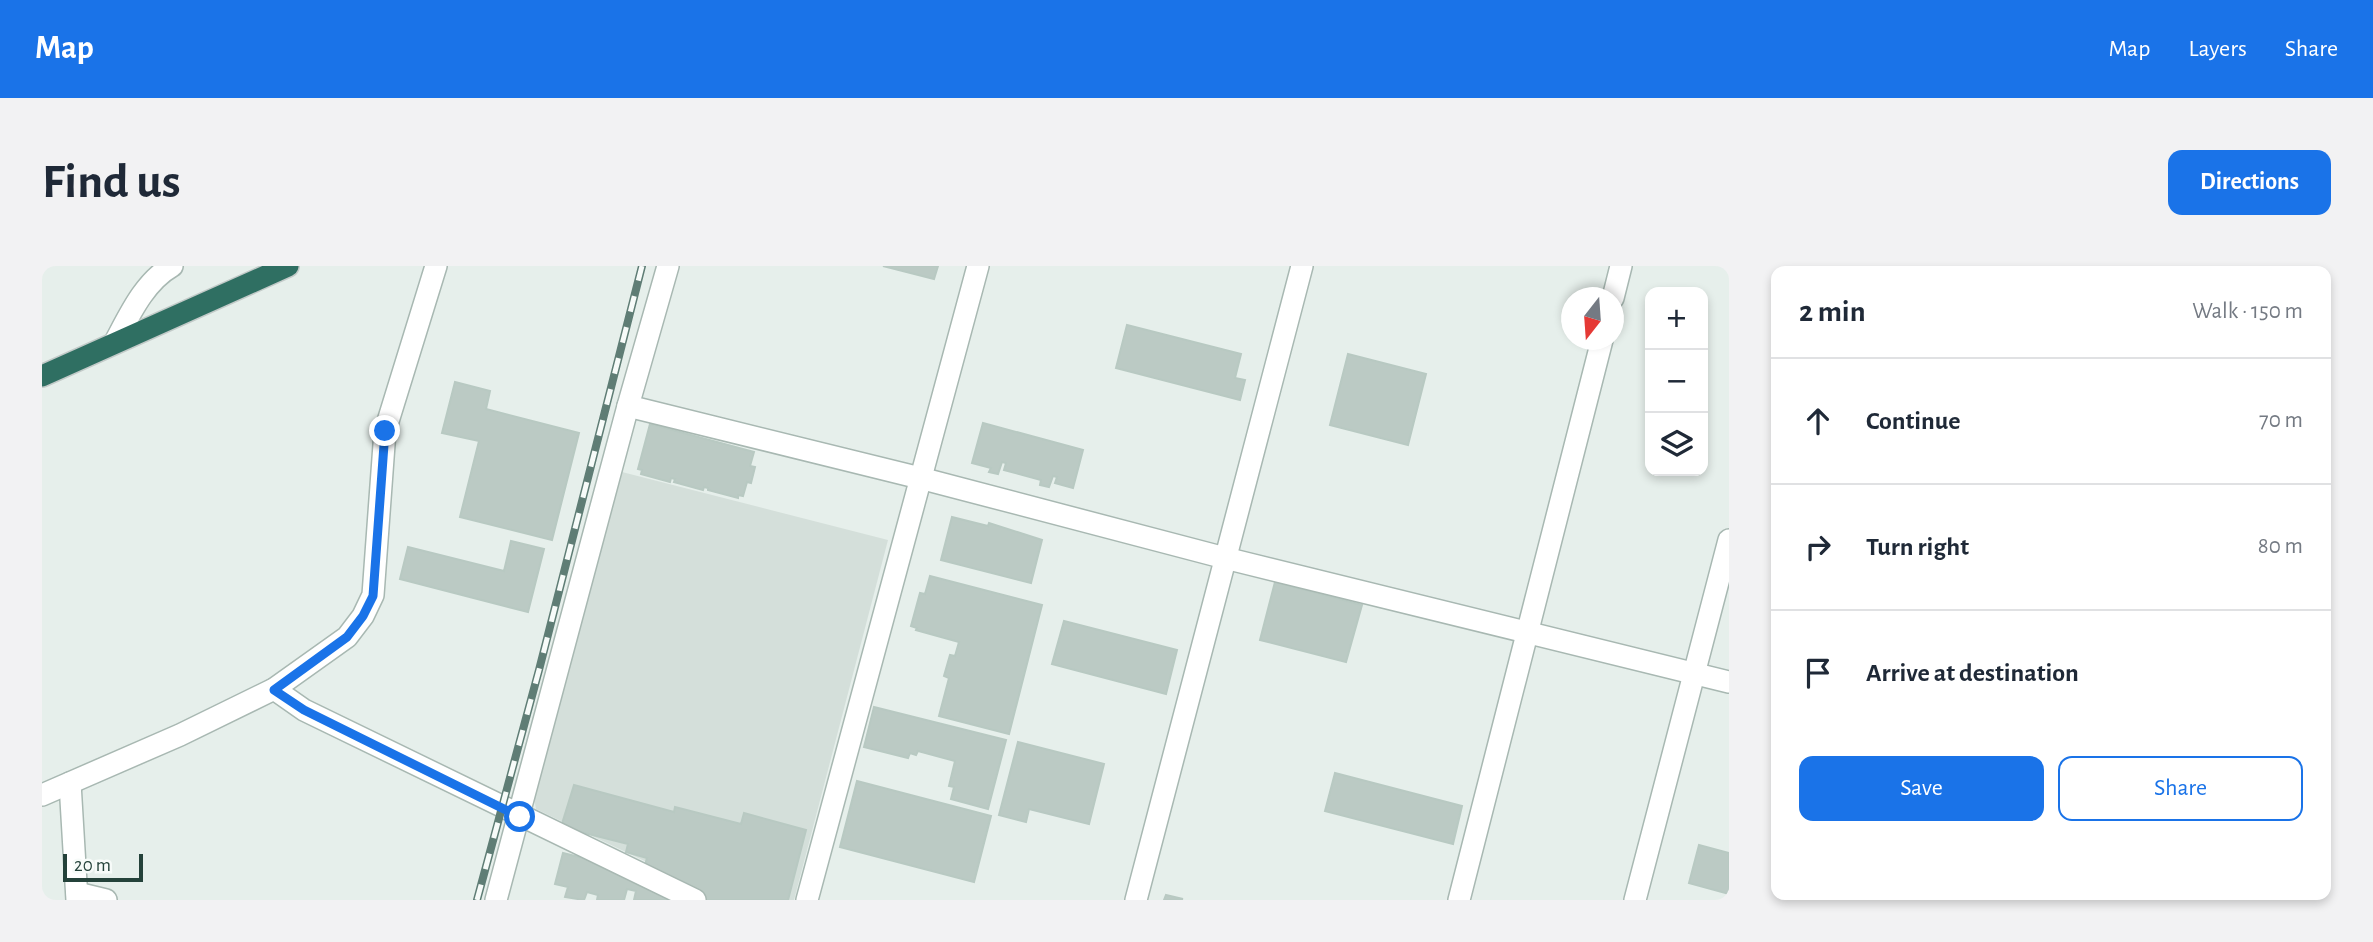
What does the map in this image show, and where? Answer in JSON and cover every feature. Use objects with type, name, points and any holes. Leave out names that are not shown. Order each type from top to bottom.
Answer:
[{"type":"highway","points":[[42,376],[288,266]]},
{"type":"street","points":[[115,342],[137,302],[165,270],[172,266]]},
{"type":"street","points":[[42,794],[180,735],[274,690],[347,637],[363,616],[373,596],[385,431],[436,266]]},
{"type":"street","points":[[496,900],[668,266]]},
{"type":"street","points":[[807,900],[978,266]]},
{"type":"street","points":[[1136,900],[1302,266]]},
{"type":"street","points":[[1616,287],[1621,266]]},
{"type":"street","points":[[1459,900],[1599,350]]},
{"type":"street","points":[[628,406],[920,478],[1225,558],[1729,682]]},
{"type":"street","points":[[1635,900],[1729,540]]},
{"type":"street","points":[[274,690],[304,710],[695,900]]},
{"type":"street","points":[[70,783],[77,896],[106,900]]},
{"type":"shaded area","points":[[622,472],[888,540],[794,900],[726,900],[536,809],[534,798]]},
{"type":"building","points":[[883,266],[938,266],[934,279]]},
{"type":"building","points":[[1127,325],[1241,354],[1235,378],[1245,380],[1240,400],[1116,368]]},
{"type":"building","points":[[1348,354],[1426,374],[1408,445],[1330,425]]},
{"type":"building","points":[[455,382],[490,391],[486,409],[579,433],[552,540],[460,517],[479,441],[442,433]]},
{"type":"building","points":[[983,423],[1083,450],[1073,488],[1055,483],[1057,477],[1053,476],[1049,487],[1040,485],[1041,480],[1004,470],[1006,463],[1002,462],[998,474],[989,472],[991,468],[972,463]]},
{"type":"building","points":[[650,424],[754,452],[750,466],[755,467],[751,483],[747,482],[743,496],[738,495],[738,498],[704,487],[703,490],[674,482],[675,479],[671,478],[670,482],[641,474],[642,470],[638,469]]},
{"type":"building","points":[[952,517],[988,526],[989,523],[1042,540],[1031,583],[941,560]]},
{"type":"building","points":[[511,541],[544,549],[528,612],[400,579],[408,547],[504,571]]},
{"type":"building","points":[[930,576],[1042,605],[1009,734],[939,716],[949,678],[944,676],[950,655],[955,656],[959,642],[916,630],[917,628],[911,626],[920,593],[925,594]]},
{"type":"building","points":[[1275,582],[1362,605],[1346,662],[1260,640]]},
{"type":"building","points":[[1064,621],[1177,650],[1166,694],[1052,664]]},
{"type":"building","points":[[874,707],[1006,740],[988,809],[951,799],[954,787],[949,786],[955,761],[918,751],[916,755],[910,753],[908,758],[864,747]]},
{"type":"building","points":[[1018,742],[1104,764],[1089,824],[1029,809],[1026,822],[999,815]]},
{"type":"building","points":[[1335,773],[1462,806],[1453,844],[1325,811]]},
{"type":"building","points":[[857,781],[991,816],[974,882],[840,847]]},
{"type":"building","points":[[574,785],[674,812],[675,807],[741,824],[744,813],[806,830],[788,900],[634,900],[636,891],[627,889],[624,900],[597,900],[598,895],[587,892],[584,900],[565,897],[568,887],[555,884],[563,853],[579,857],[581,850],[640,882],[647,858],[626,852],[628,844],[561,827]]},
{"type":"building","points":[[1699,845],[1729,853],[1729,894],[1689,883]]},
{"type":"building","points":[[1166,895],[1183,899],[1164,900]]},
{"type":"railway","points":[[477,900],[642,266]]},
{"type":"route","points":[[385,431],[373,596],[363,616],[347,637],[274,690],[304,710],[520,817]]}]
